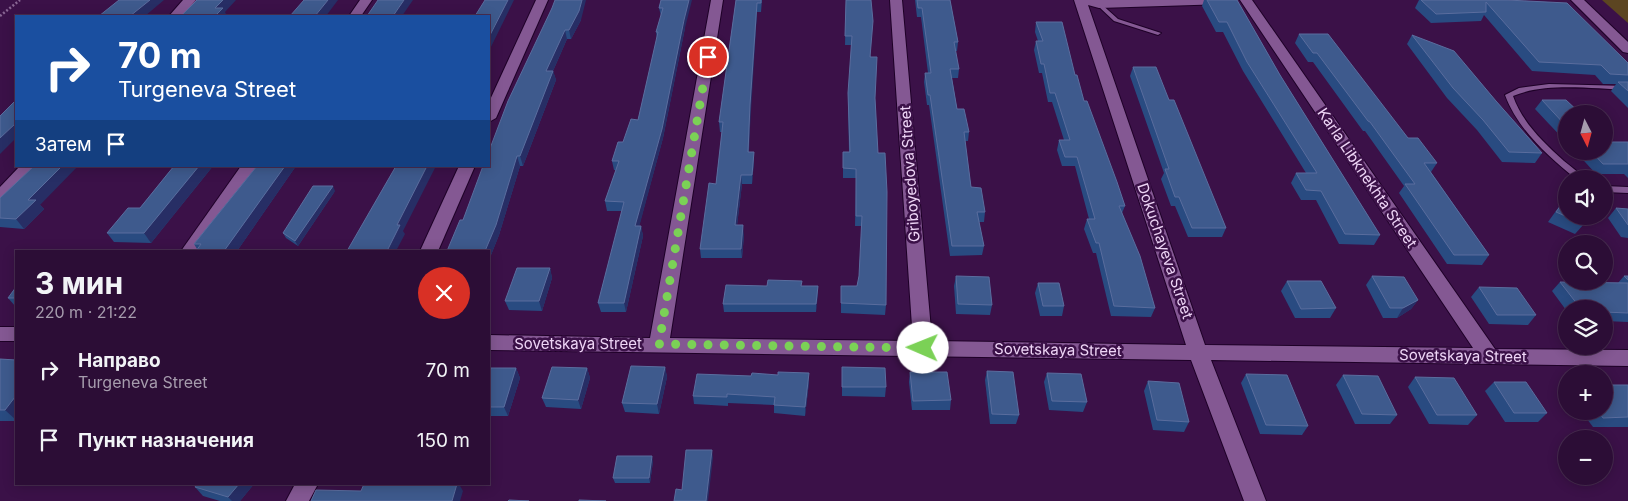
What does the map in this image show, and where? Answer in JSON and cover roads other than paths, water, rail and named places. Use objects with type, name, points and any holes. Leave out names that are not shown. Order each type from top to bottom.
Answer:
[{"type":"street","points":[[176,15],[190,0]]},
{"type":"street","points":[[356,15],[366,0]]},
{"type":"street","points":[[490,116],[542,0]]},
{"type":"street","points":[[659,344],[717,0]]},
{"type":"street","name":"Griboyedova Street","points":[[896,0],[923,348]]},
{"type":"street","points":[[1081,0],[1099,4],[1240,0]]},
{"type":"street","name":"Dokuchayeva Street","points":[[1081,0],[1198,352],[1254,501]]},
{"type":"street","name":"Karla Libknekhta Street","points":[[1246,0],[1489,356]]},
{"type":"street","points":[[1577,0],[1628,49]]},
{"type":"street","points":[[0,197],[28,167]]},
{"type":"street","points":[[191,250],[249,167]]},
{"type":"street","points":[[428,250],[467,167]]},
{"type":"street","points":[[0,334],[15,334]]},
{"type":"street","name":"Sovetskaya Street","points":[[490,343],[1628,358]]},
{"type":"street","points":[[297,501],[306,485]]},
{"type":"lane","points":[[1099,4],[1116,20],[1158,33]]},
{"type":"lane","points":[[1570,170],[1556,159],[1512,107],[1509,95],[1516,91],[1545,87],[1628,88]]},
{"type":"lane","points":[[1613,189],[1628,190]]}]
